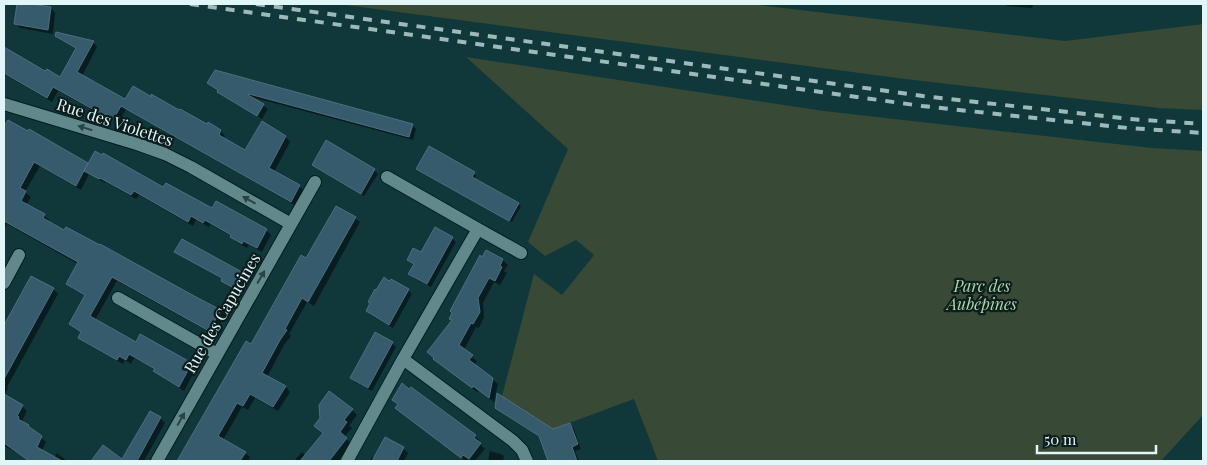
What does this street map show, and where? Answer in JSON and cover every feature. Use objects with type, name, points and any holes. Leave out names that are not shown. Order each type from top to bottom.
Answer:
[{"type":"street","name":"Rue des Violettes","points":[[4,104],[165,154],[291,224]]},
{"type":"street","points":[[387,177],[521,253]]},
{"type":"street","name":"Rue des Capucines","points":[[157,461],[315,182]]},
{"type":"street","points":[[347,461],[478,229]]},
{"type":"street","points":[[4,283],[19,255]]},
{"type":"street","points":[[118,298],[217,354]]},
{"type":"street","points":[[403,359],[513,441],[522,450],[527,461]]},
{"type":"green space","points":[[338,4],[749,4],[1065,41],[1203,24],[1203,110],[1159,108],[905,79]]},
{"type":"green space","name":"Parc des Aubépines","points":[[466,57],[824,111],[1152,148],[1203,151],[1203,415],[1161,461],[658,461],[634,399],[553,429],[502,396],[534,274],[562,295],[594,255],[576,240],[545,256],[528,242],[568,149]]},
{"type":"building","points":[[17,4],[51,7],[48,30],[14,24]]},
{"type":"building","points":[[56,32],[94,41],[77,72],[125,99],[133,86],[207,124],[208,122],[221,130],[219,135],[245,150],[262,121],[286,136],[269,168],[300,185],[291,202],[121,106],[114,118],[107,114],[105,116],[53,87],[47,98],[4,73],[4,47],[45,71],[47,69],[60,77],[76,48],[55,36]]},
{"type":"building","points":[[215,70],[413,124],[409,137],[249,94],[264,104],[257,116],[217,92],[218,90],[207,83]]},
{"type":"building","points":[[8,120],[28,131],[29,129],[88,163],[76,186],[34,162],[20,188],[26,191],[21,201],[45,214],[43,218],[64,230],[66,227],[100,244],[221,310],[209,331],[112,277],[90,316],[136,342],[140,334],[192,363],[179,387],[153,371],[155,369],[129,354],[126,360],[119,356],[117,360],[78,338],[81,332],[69,324],[85,295],[66,284],[78,262],[4,221],[4,126]]},
{"type":"building","points":[[326,140],[375,169],[361,194],[312,165]]},
{"type":"building","points":[[429,146],[475,172],[472,177],[519,203],[509,221],[416,169]]},
{"type":"building","points":[[95,151],[102,155],[103,153],[163,187],[166,183],[212,208],[216,201],[267,229],[257,248],[243,241],[242,244],[230,237],[231,235],[205,220],[203,223],[191,216],[188,222],[134,191],[131,195],[84,171]]},
{"type":"building","points":[[336,206],[356,217],[308,302],[302,298],[285,329],[287,330],[262,373],[286,386],[273,407],[250,394],[243,406],[237,403],[218,436],[246,452],[240,461],[177,461],[246,341],[251,344],[301,255],[306,258]]},
{"type":"building","points":[[435,227],[453,237],[427,284],[408,274],[414,264],[407,260],[413,248],[421,252]]},
{"type":"building","points":[[182,239],[242,272],[234,288],[221,281],[222,278],[174,252]]},
{"type":"building","points":[[486,250],[503,259],[500,266],[502,267],[495,281],[489,278],[478,298],[480,312],[473,324],[471,323],[459,345],[473,355],[469,360],[493,378],[489,398],[473,386],[472,388],[433,359],[427,352],[452,320],[449,319],[452,313],[450,311],[480,255],[482,257]]},
{"type":"building","points":[[31,276],[54,288],[4,379],[4,325]]},
{"type":"building","points":[[384,277],[409,289],[389,325],[366,311],[370,303],[368,302]]},
{"type":"building","points":[[375,332],[393,342],[368,388],[350,378]]},
{"type":"building","points":[[402,383],[409,389],[411,387],[476,435],[474,438],[481,443],[469,459],[463,455],[461,458],[395,408],[398,404],[392,400]]},
{"type":"building","points":[[329,391],[353,409],[344,420],[347,422],[340,432],[347,438],[329,461],[300,461],[323,433],[314,426],[320,418],[319,405]]},
{"type":"building","points":[[497,393],[553,429],[570,423],[578,444],[572,447],[577,461],[548,461],[539,436],[495,408]]},
{"type":"building","points":[[4,394],[23,405],[17,416],[19,417],[18,419],[42,436],[37,447],[62,461],[29,461],[4,443]]},
{"type":"building","points":[[150,411],[161,417],[137,461],[91,461],[103,445],[122,459]]},
{"type":"building","points":[[385,437],[404,447],[397,461],[372,461]]},
{"type":"railway","points":[[190,4],[922,106],[1128,128],[1203,133]]},
{"type":"railway","points":[[256,4],[923,96],[1130,119],[1203,124]]}]
